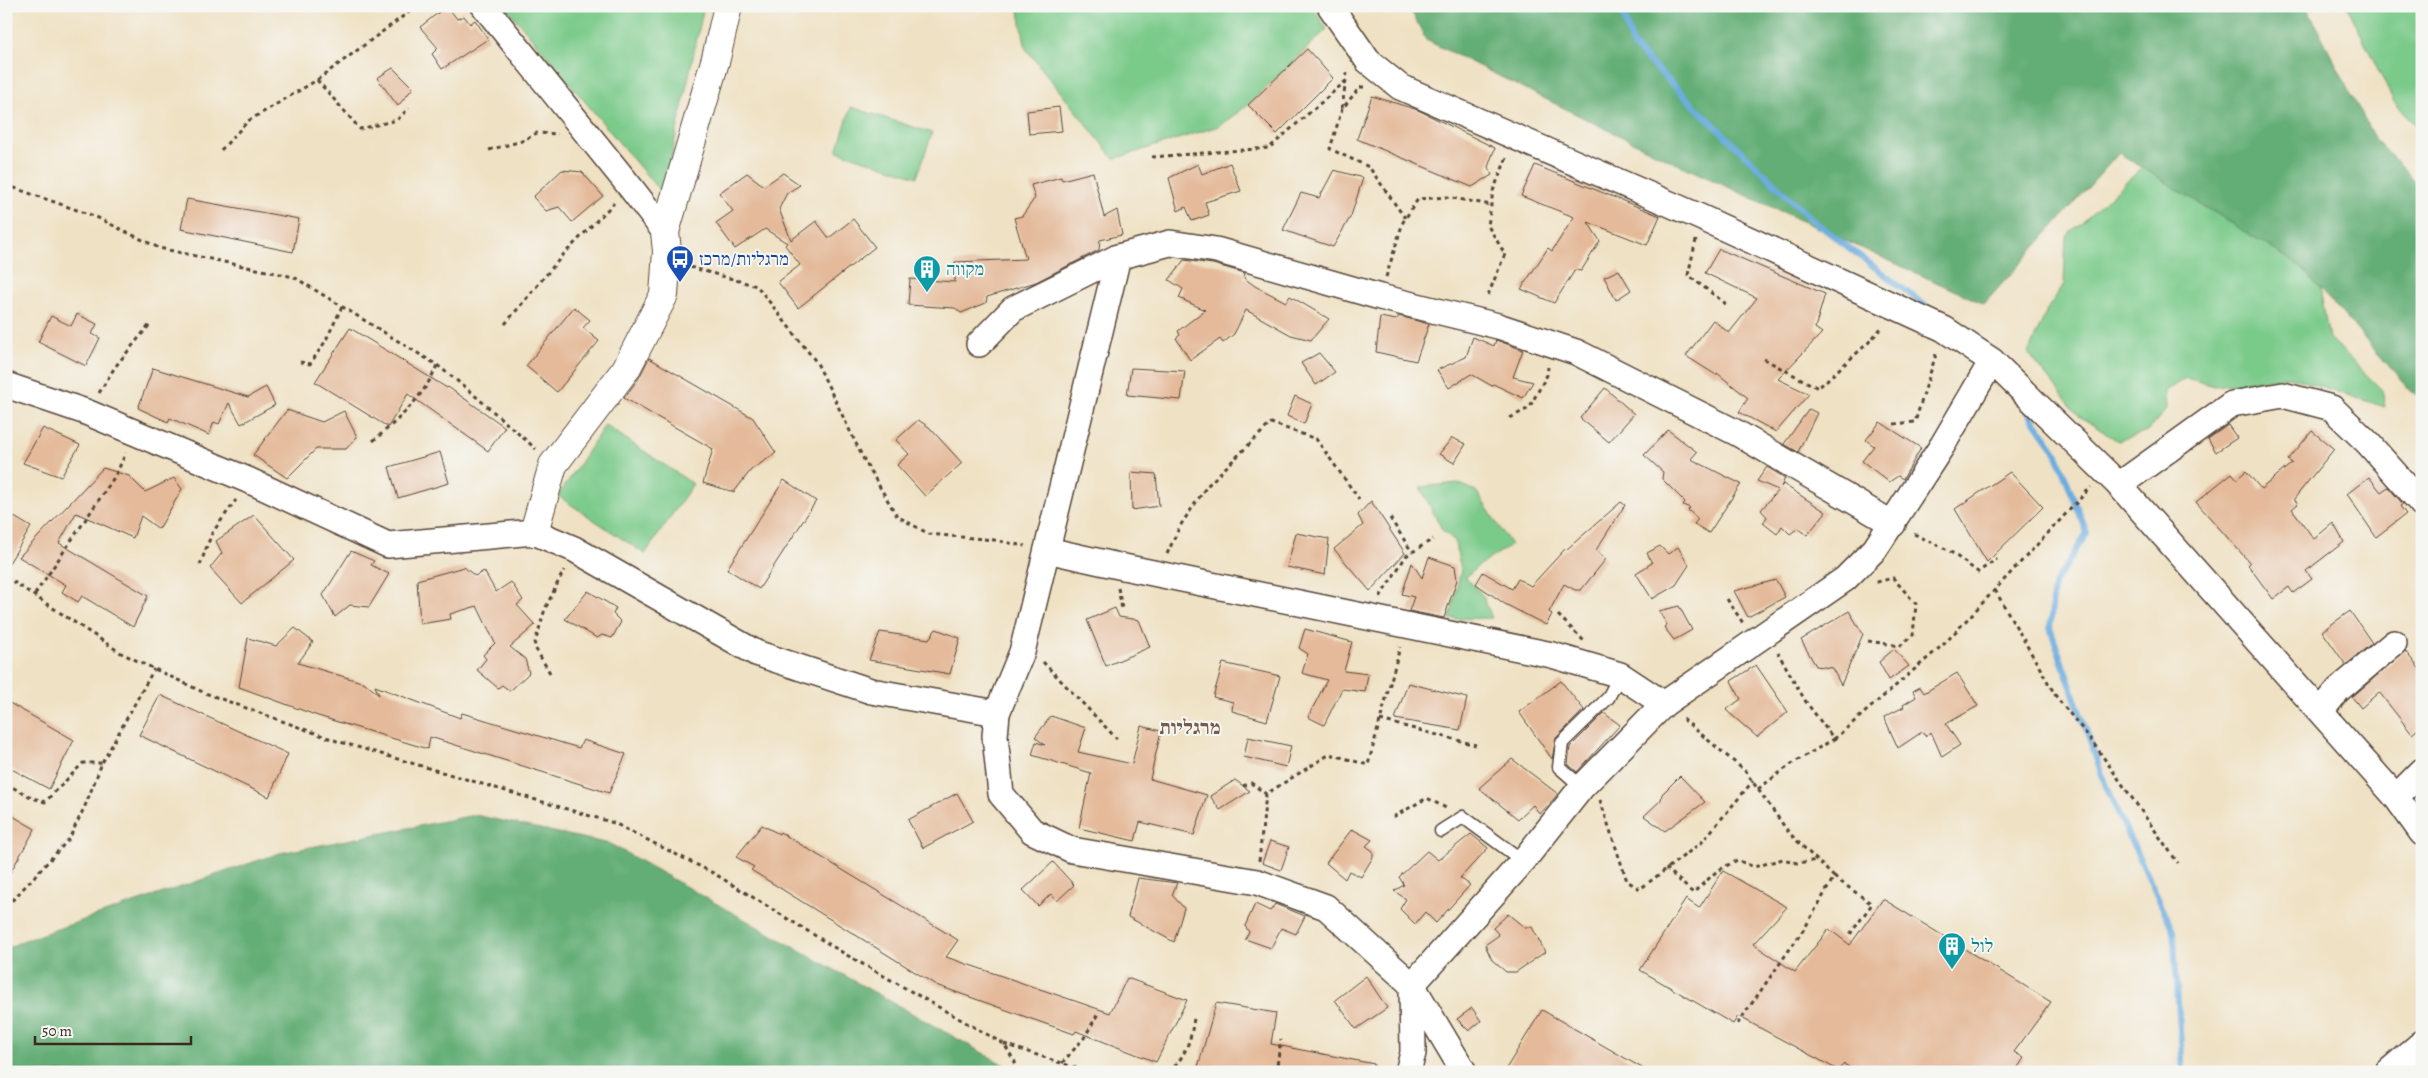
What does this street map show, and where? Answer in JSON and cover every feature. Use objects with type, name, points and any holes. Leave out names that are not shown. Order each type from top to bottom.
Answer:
[{"type":"street","points":[[484,6],[631,188],[666,242]]},
{"type":"street","points":[[534,532],[553,464],[626,369],[664,294],[666,242],[716,58],[728,6]]},
{"type":"street","points":[[1330,6],[1368,62],[1400,87],[1700,217],[1899,308],[1944,329],[1992,360],[2111,478],[2321,710],[2396,797],[2422,833]]},
{"type":"street","points":[[979,344],[1013,309],[1118,257],[1170,243],[1216,250],[1380,297],[1498,326],[1576,352],[1737,433],[1893,524]]},
{"type":"street","points":[[1118,257],[1022,652],[997,713],[995,736],[1001,794],[1032,831],[1072,850],[1257,882],[1326,907],[1412,985],[1464,1072]]},
{"type":"street","points":[[1408,1072],[1413,1053],[1412,985],[1523,861],[1588,781],[1664,704],[1845,579],[1875,549],[1942,446],[1992,360]]},
{"type":"street","points":[[6,385],[86,412],[250,481],[388,545],[534,532],[574,549],[756,653],[871,691],[997,713]]},
{"type":"street","points":[[2111,478],[2232,404],[2283,395],[2332,408],[2368,443],[2422,504]]},
{"type":"street","points":[[1047,550],[1552,655],[1620,675],[1664,704]]},
{"type":"street","points":[[2321,710],[2338,690],[2394,643]]},
{"type":"street","points":[[2396,797],[2422,771]]},
{"type":"street","points":[[2388,1072],[2422,1043]]},
{"type":"lane","points":[[1588,781],[1559,766],[1562,743],[1608,698],[1620,675]]},
{"type":"lane","points":[[1441,831],[1462,817],[1523,861]]},
{"type":"path","points":[[221,150],[248,121],[317,80],[417,6]]},
{"type":"path","points":[[317,80],[360,129],[397,120],[409,108]]},
{"type":"path","points":[[1152,157],[1269,148],[1347,80]]},
{"type":"path","points":[[1400,87],[1360,87],[1342,109],[1330,149],[1368,167],[1405,218]]},
{"type":"path","points":[[489,150],[522,141],[537,134],[558,134],[577,121]]},
{"type":"path","points":[[1488,295],[1505,254],[1488,226],[1492,191],[1516,136]]},
{"type":"path","points":[[6,185],[94,216],[159,248],[294,277],[437,365],[466,387],[553,464]]},
{"type":"path","points":[[505,324],[562,256],[608,207],[631,188]]},
{"type":"path","points":[[1380,297],[1405,218],[1418,199],[1447,197],[1491,205]]},
{"type":"path","points":[[1700,217],[1688,275],[1726,304]]},
{"type":"path","points":[[666,242],[686,266],[757,286],[817,363],[865,462],[897,516],[929,534],[994,540],[1047,550]]},
{"type":"path","points":[[300,362],[310,364],[325,342],[342,307]]},
{"type":"path","points":[[1764,360],[1818,388],[1868,343],[1899,308]]},
{"type":"path","points":[[86,412],[115,367],[151,323]]},
{"type":"path","points":[[1894,424],[1915,422],[1944,329]]},
{"type":"path","points":[[1510,418],[1529,408],[1534,400],[1547,375],[1550,344]]},
{"type":"path","points":[[374,441],[396,421],[430,382],[437,365]]},
{"type":"path","points":[[1158,574],[1180,526],[1207,486],[1271,423],[1316,439],[1359,499]]},
{"type":"path","points":[[35,594],[115,476],[126,457],[130,431]]},
{"type":"path","points":[[1758,789],[1793,763],[1834,738],[1945,642],[2086,495],[2111,478]]},
{"type":"path","points":[[200,565],[212,533],[250,481]]},
{"type":"path","points":[[1390,518],[1412,552]]},
{"type":"path","points":[[1893,524],[1948,550],[1978,572],[1997,559]]},
{"type":"path","points":[[1370,618],[1382,593],[1406,556],[1434,539]]},
{"type":"path","points":[[550,673],[534,646],[545,608],[574,549]]},
{"type":"path","points":[[1856,567],[1877,582],[1893,578],[1916,604],[1913,636],[1900,646],[1868,641]]},
{"type":"path","points":[[6,577],[35,594],[121,653],[205,693],[337,741],[614,823],[714,874],[844,954],[1004,1044],[1088,1072]]},
{"type":"path","points":[[1995,590],[2057,698],[2089,737],[2178,863]]},
{"type":"path","points":[[1727,599],[1761,636],[1806,702],[1834,738]]},
{"type":"path","points":[[1266,794],[1330,754],[1368,765],[1406,625]]},
{"type":"path","points":[[1022,652],[1046,663],[1117,739]]},
{"type":"path","points":[[7,904],[69,839],[85,806],[102,763],[154,669]]},
{"type":"path","points":[[1664,704],[1746,771],[1789,833],[1834,876],[1872,904],[1848,937]]},
{"type":"path","points":[[1380,720],[1476,745]]},
{"type":"path","points":[[6,784],[45,802],[83,763],[102,763]]},
{"type":"path","points":[[1588,781],[1627,882],[1640,889],[1702,842],[1753,781]]},
{"type":"path","points":[[1243,786],[1252,783],[1266,794]]},
{"type":"path","points":[[1257,882],[1266,794]]},
{"type":"path","points":[[1393,817],[1427,798],[1462,817]]},
{"type":"path","points":[[1666,868],[1693,894],[1717,871],[1737,860],[1754,867],[1783,859],[1797,863],[1818,860]]},
{"type":"path","points":[[1736,1026],[1806,926],[1834,876]]},
{"type":"path","points":[[1062,1063],[1084,1038],[1098,1012]]},
{"type":"path","points":[[1169,1072],[1182,1060],[1192,1033],[1194,1018]]},
{"type":"path","points":[[1276,1072],[1282,1039]]},
{"type":"path","points":[[1004,1044],[1015,1062],[1018,1072]]},
{"type":"green space","points":[[505,6],[704,6],[663,195]]},
{"type":"green space","points":[[1018,6],[1312,6],[1327,29],[1248,105],[1219,126],[1114,159],[1026,49]]},
{"type":"green space","points":[[1409,6],[2306,6],[2374,138],[2422,188],[2422,397],[2412,392],[2300,266],[2119,153],[1984,304],[1673,162],[1426,40]]},
{"type":"green space","points":[[2347,6],[2422,6],[2422,132],[2394,102]]},
{"type":"green space","points":[[851,107],[932,133],[917,177],[837,151]]},
{"type":"green space","points":[[2143,167],[2300,266],[2320,288],[2329,338],[2382,390],[2385,407],[2291,377],[2215,386],[2186,378],[2165,391],[2166,410],[2147,431],[2118,441],[2079,416],[2028,353],[2048,308],[2064,284],[2066,236]]},
{"type":"green space","points":[[605,425],[693,484],[645,554],[558,496]]},
{"type":"green space","points":[[1458,483],[1476,491],[1511,545],[1477,567],[1466,577],[1483,596],[1492,618],[1450,619],[1461,569],[1454,540],[1443,531],[1420,487]]},
{"type":"green space","points":[[475,815],[610,844],[1006,1066],[1007,1072],[6,1072],[6,949],[22,941],[280,853]]},
{"type":"building","points":[[447,6],[457,19],[464,16],[470,24],[475,20],[488,39],[442,69],[432,54],[438,48],[420,27]]},
{"type":"building","points":[[1307,49],[1333,78],[1277,134],[1248,105]]},
{"type":"building","points":[[393,68],[413,88],[398,106],[377,78]]},
{"type":"building","points":[[1372,96],[1418,110],[1495,148],[1488,167],[1492,175],[1472,187],[1357,139]]},
{"type":"building","points":[[1059,107],[1062,131],[1029,134],[1027,111]]},
{"type":"building","points":[[1230,163],[1241,191],[1205,202],[1209,215],[1192,221],[1186,207],[1178,211],[1169,178],[1198,164],[1202,174]]},
{"type":"building","points":[[1535,165],[1660,216],[1647,245],[1588,222],[1600,241],[1581,271],[1575,270],[1554,303],[1521,289],[1548,248],[1552,251],[1574,217],[1521,196]]},
{"type":"building","points":[[562,170],[582,172],[603,196],[572,222],[559,207],[546,211],[533,197]]},
{"type":"building","points":[[1334,170],[1363,178],[1351,216],[1333,247],[1283,230],[1301,193],[1319,198]]},
{"type":"building","points":[[1093,172],[1104,217],[1117,210],[1122,235],[1100,240],[1099,250],[1036,282],[987,297],[986,303],[961,313],[955,308],[908,305],[910,279],[955,282],[955,262],[1026,259],[1014,218],[1022,216],[1035,198],[1031,185],[1061,177],[1062,180]]},
{"type":"building","points":[[747,173],[764,186],[783,173],[800,185],[787,193],[779,209],[791,240],[816,221],[829,238],[853,219],[875,247],[798,308],[778,282],[800,265],[785,245],[787,243],[765,229],[735,249],[716,223],[733,211],[719,193]]},
{"type":"building","points":[[187,199],[299,219],[293,252],[181,229]]},
{"type":"building","points":[[1719,249],[1825,294],[1815,328],[1822,333],[1778,379],[1809,394],[1776,432],[1739,412],[1748,398],[1717,373],[1716,375],[1686,356],[1713,320],[1729,333],[1757,298],[1705,273]]},
{"type":"building","points":[[1184,260],[1213,264],[1245,273],[1244,278],[1255,286],[1286,302],[1290,296],[1329,319],[1311,340],[1291,335],[1246,310],[1234,334],[1223,343],[1220,339],[1190,360],[1176,338],[1180,335],[1178,331],[1205,310],[1179,298],[1183,289],[1169,280]]},
{"type":"building","points":[[1619,270],[1631,290],[1616,300],[1604,277]]},
{"type":"building","points":[[574,307],[590,320],[583,328],[599,341],[557,392],[526,366]]},
{"type":"building","points":[[77,314],[97,324],[92,334],[100,338],[86,366],[38,342],[51,316],[71,326]]},
{"type":"building","points":[[1399,316],[1429,324],[1416,361],[1376,352],[1380,317],[1396,320]]},
{"type":"building","points":[[350,328],[448,387],[505,427],[488,451],[408,394],[388,427],[315,382]]},
{"type":"building","points":[[1473,337],[1494,346],[1496,340],[1523,350],[1513,377],[1533,382],[1523,398],[1493,384],[1492,386],[1471,374],[1449,388],[1437,370],[1466,357]]},
{"type":"building","points":[[1319,353],[1335,372],[1316,385],[1301,363]]},
{"type":"building","points":[[649,358],[753,418],[776,453],[751,470],[734,492],[703,483],[713,449],[624,398],[639,378]]},
{"type":"building","points":[[153,368],[248,397],[266,387],[275,405],[241,424],[229,403],[219,424],[214,422],[209,435],[170,418],[168,422],[138,408]]},
{"type":"building","points":[[1131,368],[1185,371],[1181,400],[1127,395]]},
{"type":"building","points":[[1605,388],[1634,414],[1609,442],[1580,418]]},
{"type":"building","points":[[1295,396],[1312,404],[1304,424],[1287,416]]},
{"type":"building","points":[[1809,409],[1817,413],[1798,452],[1784,444]]},
{"type":"building","points":[[287,410],[322,422],[344,411],[357,437],[346,449],[316,449],[287,478],[253,455]]},
{"type":"building","points":[[918,420],[929,427],[962,463],[925,496],[897,465],[909,454],[896,440]]},
{"type":"building","points":[[1880,422],[1921,448],[1903,479],[1898,476],[1889,482],[1862,461],[1874,446],[1866,440]]},
{"type":"building","points":[[2228,425],[2237,438],[2216,452],[2208,439]]},
{"type":"building","points":[[43,428],[80,445],[61,477],[23,463]]},
{"type":"building","points":[[1668,430],[1697,452],[1691,459],[1741,484],[1709,533],[1694,524],[1698,519],[1688,510],[1690,508],[1683,505],[1685,502],[1662,479],[1663,472],[1644,455]]},
{"type":"building","points":[[2312,431],[2334,449],[2294,499],[2298,504],[2292,509],[2314,539],[2333,523],[2344,542],[2306,571],[2312,579],[2293,593],[2289,587],[2273,599],[2248,565],[2250,563],[2196,502],[2232,473],[2237,479],[2246,471],[2261,489],[2292,463],[2288,460]]},
{"type":"building","points":[[1452,438],[1466,444],[1454,463],[1439,454]]},
{"type":"building","points":[[440,452],[449,483],[398,498],[389,467]]},
{"type":"building","points":[[1767,467],[1785,478],[1781,487],[1783,484],[1826,512],[1807,535],[1798,528],[1790,534],[1782,526],[1777,534],[1763,523],[1767,517],[1761,510],[1778,490],[1757,481]]},
{"type":"building","points":[[103,468],[129,476],[145,492],[174,478],[182,489],[159,529],[141,516],[133,538],[76,513],[59,543],[148,596],[133,627],[82,596],[78,602],[62,592],[66,585],[19,557]]},
{"type":"building","points":[[1131,472],[1156,474],[1159,506],[1132,510]]},
{"type":"building","points":[[2010,472],[2043,507],[1987,562],[1955,509]]},
{"type":"building","points":[[2369,477],[2381,492],[2388,487],[2403,504],[2400,506],[2406,514],[2376,537],[2347,494]]},
{"type":"building","points":[[784,480],[816,501],[759,589],[727,569]]},
{"type":"building","points":[[1371,501],[1405,553],[1370,591],[1334,549],[1363,525],[1358,515]]},
{"type":"building","points":[[1621,502],[1625,505],[1596,550],[1606,559],[1581,590],[1575,590],[1564,584],[1549,612],[1552,614],[1546,625],[1505,604],[1476,584],[1483,572],[1512,589],[1518,579],[1531,586],[1565,549]]},
{"type":"building","points":[[6,512],[31,527],[6,568]]},
{"type":"building","points":[[254,515],[294,560],[242,603],[210,568],[222,553],[216,541]]},
{"type":"building","points":[[1296,533],[1329,539],[1325,575],[1287,567]]},
{"type":"building","points":[[1660,546],[1668,554],[1678,547],[1689,565],[1676,585],[1652,599],[1636,573],[1652,563],[1647,553]]},
{"type":"building","points":[[351,551],[374,561],[371,565],[389,574],[369,607],[350,605],[335,617],[323,595]]},
{"type":"building","points":[[1429,557],[1455,566],[1457,580],[1444,618],[1409,611],[1414,597],[1402,594],[1412,563],[1422,578]]},
{"type":"building","points":[[464,567],[475,576],[484,571],[496,592],[511,582],[523,600],[517,605],[535,625],[510,647],[525,659],[529,673],[510,691],[502,685],[498,688],[477,670],[486,659],[483,655],[495,643],[477,606],[450,614],[451,619],[420,624],[417,580]]},
{"type":"building","points":[[1776,580],[1785,597],[1748,617],[1734,591]]},
{"type":"building","points":[[588,591],[616,608],[613,614],[621,622],[612,638],[602,635],[597,638],[565,619]]},
{"type":"building","points":[[1679,606],[1692,630],[1674,640],[1664,627],[1667,625],[1659,611]]},
{"type":"building","points":[[1115,608],[1119,617],[1139,620],[1150,647],[1106,666],[1087,620]]},
{"type":"building","points":[[1849,611],[1863,634],[1841,685],[1832,668],[1816,666],[1801,640]]},
{"type":"building","points":[[2350,611],[2372,643],[2346,665],[2322,631]]},
{"type":"building","points":[[295,628],[313,642],[298,663],[365,683],[379,695],[375,686],[460,718],[462,713],[579,748],[583,740],[626,754],[609,793],[430,737],[428,749],[318,716],[239,687],[248,638],[276,646]]},
{"type":"building","points":[[936,629],[960,638],[950,674],[869,660],[880,632],[929,639]]},
{"type":"building","points":[[1305,629],[1352,642],[1344,671],[1368,674],[1365,692],[1342,689],[1324,725],[1308,717],[1327,680],[1302,673],[1308,654],[1299,648]]},
{"type":"building","points":[[1894,649],[1909,666],[1889,680],[1879,662]]},
{"type":"building","points":[[2405,651],[2422,672],[2422,726],[2412,734],[2379,692],[2361,708],[2352,697]]},
{"type":"building","points":[[1223,663],[1280,676],[1267,721],[1232,711],[1233,702],[1213,697]]},
{"type":"building","points":[[1756,665],[1788,712],[1757,737],[1726,710],[1741,699],[1731,681]]},
{"type":"building","points":[[1957,673],[1978,706],[1946,724],[1960,745],[1942,757],[1931,732],[1925,736],[1922,732],[1898,748],[1884,717],[1904,707],[1903,705],[1916,697],[1913,691],[1920,687],[1924,693]]},
{"type":"building","points":[[1561,681],[1584,710],[1556,738],[1552,759],[1519,712]]},
{"type":"building","points":[[1408,683],[1467,698],[1460,730],[1395,719]]},
{"type":"building","points":[[160,695],[288,754],[269,797],[139,735]]},
{"type":"building","points":[[6,701],[74,740],[49,789],[6,766]]},
{"type":"building","points":[[1604,713],[1620,725],[1577,772],[1568,764],[1570,747]]},
{"type":"building","points":[[1051,716],[1086,728],[1078,752],[1132,764],[1141,726],[1161,731],[1150,779],[1207,795],[1194,835],[1140,822],[1135,841],[1079,828],[1091,773],[1032,755],[1036,742],[1045,745],[1035,737]]},
{"type":"building","points":[[1248,737],[1291,746],[1286,767],[1244,757]]},
{"type":"building","points":[[1512,759],[1558,794],[1540,814],[1533,805],[1518,819],[1479,788]]},
{"type":"building","points":[[1680,776],[1705,802],[1665,831],[1644,816],[1661,800],[1662,794]]},
{"type":"building","points":[[1235,780],[1250,791],[1220,810],[1210,796]]},
{"type":"building","points":[[957,793],[973,821],[923,848],[908,820]]},
{"type":"building","points":[[6,812],[35,829],[6,880]]},
{"type":"building","points":[[762,825],[779,834],[780,832],[958,940],[946,957],[1110,1013],[1127,978],[1187,1000],[1156,1062],[1076,1031],[1074,1034],[936,985],[751,870],[754,867],[736,857]]},
{"type":"building","points":[[1352,829],[1372,840],[1366,846],[1373,851],[1373,857],[1361,877],[1349,871],[1345,879],[1326,863]]},
{"type":"building","points":[[1471,834],[1488,848],[1460,878],[1470,885],[1436,923],[1425,912],[1415,924],[1400,909],[1406,899],[1394,891],[1404,885],[1399,877],[1427,851],[1438,860]]},
{"type":"building","points":[[1270,841],[1289,847],[1281,870],[1262,863]]},
{"type":"building","points":[[1053,862],[1074,885],[1057,901],[1051,894],[1038,906],[1023,890]]},
{"type":"building","points":[[1723,871],[1787,907],[1753,944],[1795,972],[1829,929],[1850,945],[1883,899],[2051,1002],[2014,1052],[2024,1058],[2015,1072],[1857,1072],[1844,1064],[1838,1070],[1738,1016],[1733,1024],[1640,970],[1686,899],[1699,908]]},
{"type":"building","points":[[1138,878],[1177,883],[1172,895],[1184,908],[1174,942],[1128,917]]},
{"type":"building","points":[[1255,904],[1270,911],[1275,904],[1305,916],[1296,934],[1281,928],[1271,948],[1245,939],[1249,932],[1245,926]]},
{"type":"building","points":[[1508,914],[1524,927],[1532,927],[1545,952],[1516,972],[1506,972],[1492,960],[1485,945],[1499,935],[1493,928]]},
{"type":"building","points":[[1366,976],[1387,1008],[1356,1029],[1335,1000]]},
{"type":"building","points":[[1216,1003],[1276,1013],[1271,1044],[1374,1064],[1373,1072],[1227,1072],[1198,1067]]},
{"type":"building","points":[[1472,1008],[1481,1021],[1469,1031],[1457,1019]]},
{"type":"building","points":[[1542,1010],[1649,1072],[1504,1072]]},
{"type":"waterway","points":[[1620,6],[1634,47],[1811,219],[1935,313]]},
{"type":"waterway","points":[[2028,412],[2055,450],[2087,533],[2054,585],[2050,628],[2107,789],[2173,930],[2183,1072]]},
{"type":"place","name":"מרגליות/מרכז","points":[[680,283]]},
{"type":"place","name":"מקווה","points":[[927,293]]},
{"type":"place","name":"לול","points":[[1952,970]]},
{"type":"district","name":"מרגליות","points":[[1190,727]]}]
